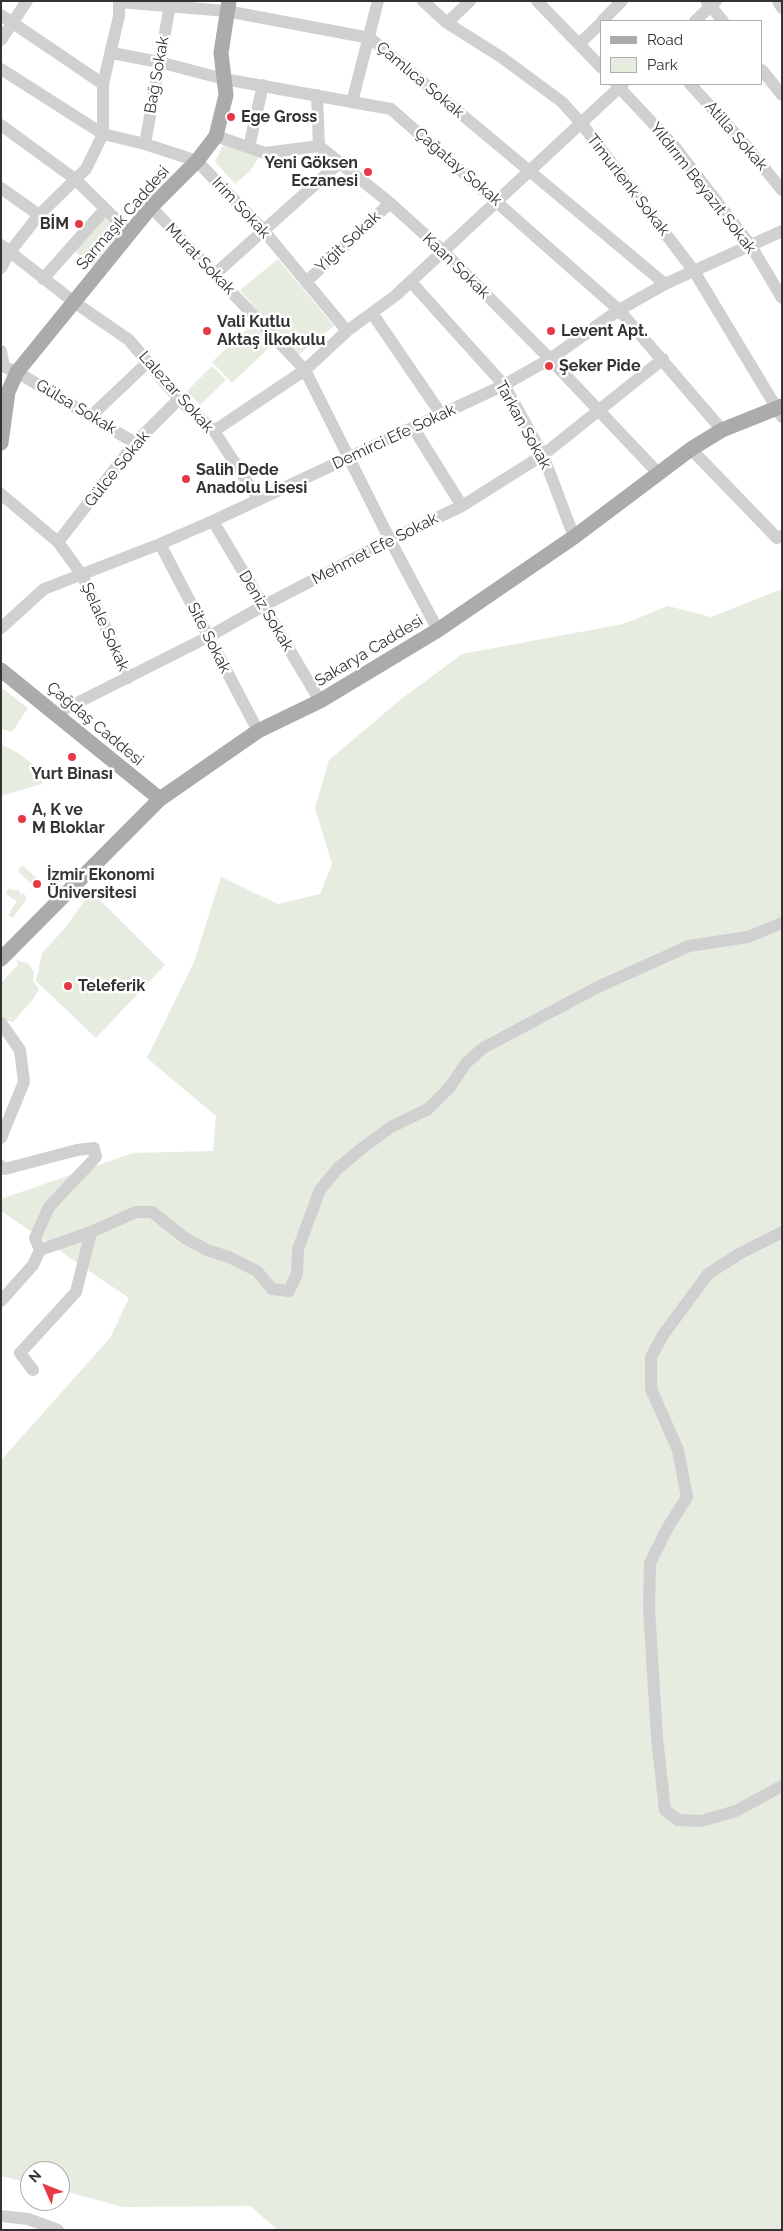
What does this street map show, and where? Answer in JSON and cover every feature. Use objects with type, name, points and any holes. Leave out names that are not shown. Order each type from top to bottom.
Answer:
[{"type":"main road","name":"Sarmaşık Caddesi","points":[[1,443],[7,370],[74,302],[151,208],[197,161],[216,136],[226,95],[221,53],[228,6]]},
{"type":"main road","name":"Sakarya Caddesi","points":[[1,959],[160,799],[258,731],[320,701],[438,630],[574,537],[691,449],[722,430],[780,411]]},
{"type":"main road","name":"Çağdaş Caddesi","points":[[4,671],[160,799]]},
{"type":"street","points":[[1,40],[27,1]]},
{"type":"street","points":[[352,102],[378,1]]},
{"type":"street","name":"Timurlenk Sokak","points":[[423,1],[447,23],[501,57],[562,102],[694,271],[780,411]]},
{"type":"street","points":[[447,23],[470,1]]},
{"type":"street","points":[[603,20],[622,1]]},
{"type":"street","points":[[778,1],[782,8]]},
{"type":"street","points":[[1,268],[5,249],[90,163],[103,134],[103,84],[112,53],[119,16],[119,2]]},
{"type":"street","name":"Çamlıca Sokak","points":[[119,2],[228,6],[370,38],[665,284]]},
{"type":"street","points":[[543,3],[600,66]]},
{"type":"street","points":[[696,20],[711,3],[721,20]]},
{"type":"street","name":"Bağ Sokak","points":[[145,144],[170,5]]},
{"type":"street","points":[[1,15],[103,84]]},
{"type":"street","points":[[579,44],[600,23]]},
{"type":"street","name":"Çağatay Sokak","points":[[112,53],[159,62],[224,79],[391,109],[619,310],[722,430]]},
{"type":"street","name":"Irim Sokak","points":[[1,69],[103,134],[145,144],[197,161],[264,231],[347,331]]},
{"type":"street","points":[[763,71],[782,95]]},
{"type":"street","points":[[250,147],[263,85]]},
{"type":"street","points":[[214,431],[305,370],[347,331],[411,282],[619,85]]},
{"type":"street","name":"Yıldırım Beyazıt Sokak","points":[[619,85],[674,146],[751,246],[782,298]]},
{"type":"street","name":"Atilla Sokak","points":[[691,85],[742,141],[782,190]]},
{"type":"street","points":[[216,136],[265,153],[319,146],[317,95]]},
{"type":"street","points":[[1,125],[75,179],[130,233]]},
{"type":"street","name":"Kaan Sokak","points":[[319,146],[390,202],[443,251],[550,359],[658,473]]},
{"type":"street","points":[[215,274],[339,163]]},
{"type":"street","points":[[1,188],[39,215]]},
{"type":"street","name":"Yiğit Sokak","points":[[306,282],[390,202]]},
{"type":"street","name":"Murat Sokak","points":[[151,208],[305,370],[390,540],[438,630]]},
{"type":"street","points":[[43,279],[105,209]]},
{"type":"street","name":"Demirci Efe Sokak","points":[[1,628],[44,589],[160,544],[414,429],[441,414],[504,385],[550,359],[619,310],[665,284],[782,231]]},
{"type":"street","name":"Lalezar Sokak","points":[[5,249],[74,302],[130,340],[179,399],[214,431],[259,500]]},
{"type":"street","name":"Tarkan Sokak","points":[[411,282],[504,385],[543,455],[574,537]]},
{"type":"street","points":[[372,313],[441,414]]},
{"type":"street","points":[[1,351],[7,370]]},
{"type":"street","name":"Mehmet Efe Sokak","points":[[67,708],[208,637],[390,540],[462,506],[543,455],[662,359]]},
{"type":"street","points":[[91,416],[148,362]]},
{"type":"street","name":"Gülsa Sokak","points":[[7,370],[135,442]]},
{"type":"street","name":"Gülce Sokak","points":[[58,542],[135,442],[179,399]]},
{"type":"street","points":[[414,429],[462,506]]},
{"type":"street","points":[[691,449],[777,538],[782,536]]},
{"type":"street","name":"Şelale Sokak","points":[[1,494],[58,542],[82,575],[128,678]]},
{"type":"street","name":"Deniz Sokak","points":[[213,521],[320,701]]},
{"type":"street","name":"Site Sokak","points":[[160,544],[258,731]]},
{"type":"street","points":[[1,1301],[33,1264],[40,1250],[91,1232],[136,1212],[152,1212],[185,1238],[207,1250],[229,1257],[257,1271],[272,1289],[289,1291],[296,1274],[298,1249],[320,1190],[338,1168],[361,1149],[391,1127],[428,1109],[450,1087],[466,1063],[484,1048],[598,987],[689,946],[748,937],[782,923]]},
{"type":"street","points":[[1,1023],[20,1050],[24,1082],[1,1138]]},
{"type":"street","points":[[1,1166],[5,1169],[77,1150],[94,1148],[96,1157],[50,1206],[35,1238],[40,1250]]},
{"type":"street","points":[[33,1370],[20,1353],[76,1292],[91,1232]]},
{"type":"street","points":[[782,1232],[739,1254],[708,1274],[663,1334],[651,1357],[651,1389],[678,1450],[687,1497],[668,1527],[650,1562],[649,1609],[665,1810],[678,1820],[702,1821],[736,1811],[782,1786]]},
{"type":"street","points":[[1,2216],[28,2219],[58,2230]]},
{"type":"green space","points":[[224,143],[260,156],[250,171],[235,184],[215,162]]},
{"type":"green space","points":[[105,214],[123,232],[94,267],[74,251]]},
{"type":"green space","points":[[278,259],[334,326],[296,357],[240,290]]},
{"type":"green space","points":[[252,324],[272,345],[232,383],[212,362]]},
{"type":"green space","points":[[212,366],[226,380],[200,405],[187,391]]},
{"type":"green space","points":[[782,589],[782,2230],[278,2230],[250,2206],[123,2207],[70,2193],[70,2161],[20,2161],[20,2181],[1,2176],[1,1460],[110,1338],[129,1298],[1,1211],[1,1199],[133,1153],[213,1151],[216,1116],[147,1058],[194,962],[221,877],[278,904],[320,894],[332,864],[315,808],[329,760],[400,700],[462,654],[623,624],[668,606],[711,617]]},
{"type":"green space","points":[[1,687],[28,708],[12,732],[1,729]]},
{"type":"green space","points":[[1,744],[18,753],[43,772],[42,784],[1,796]]},
{"type":"green space","points":[[22,865],[41,882],[35,888],[18,871]]},
{"type":"green space","points":[[8,889],[20,891],[20,896],[22,893],[26,896],[26,900],[13,918],[8,915],[17,901],[5,894]]},
{"type":"green space","points":[[91,891],[165,965],[96,1038],[36,981],[42,953],[65,928]]},
{"type":"green space","points":[[17,960],[29,964],[34,972],[33,981],[39,989],[34,998],[13,1022],[1,1019],[1,983],[18,965]]},
{"type":"place","name":"Ege Gross","points":[[231,117]]},
{"type":"place","name":"Yeni Göksen Eczanesi","points":[[368,172]]},
{"type":"place","name":"BİM","points":[[79,224]]},
{"type":"place","name":"Vali Kutlu Aktaş İlkokulu","points":[[207,331]]},
{"type":"place","name":"Levent Apt.","points":[[551,331]]},
{"type":"place","name":"Şeker Pide","points":[[549,366]]},
{"type":"place","name":"Salih Dede Anadolu Lisesi","points":[[186,479]]},
{"type":"place","name":"Yurt Binası","points":[[72,757]]},
{"type":"place","name":"A, K ve M Bloklar","points":[[22,819]]},
{"type":"place","name":"İzmir Ekonomi Üniversitesi","points":[[37,884]]},
{"type":"place","name":"Teleferik","points":[[68,986]]}]
